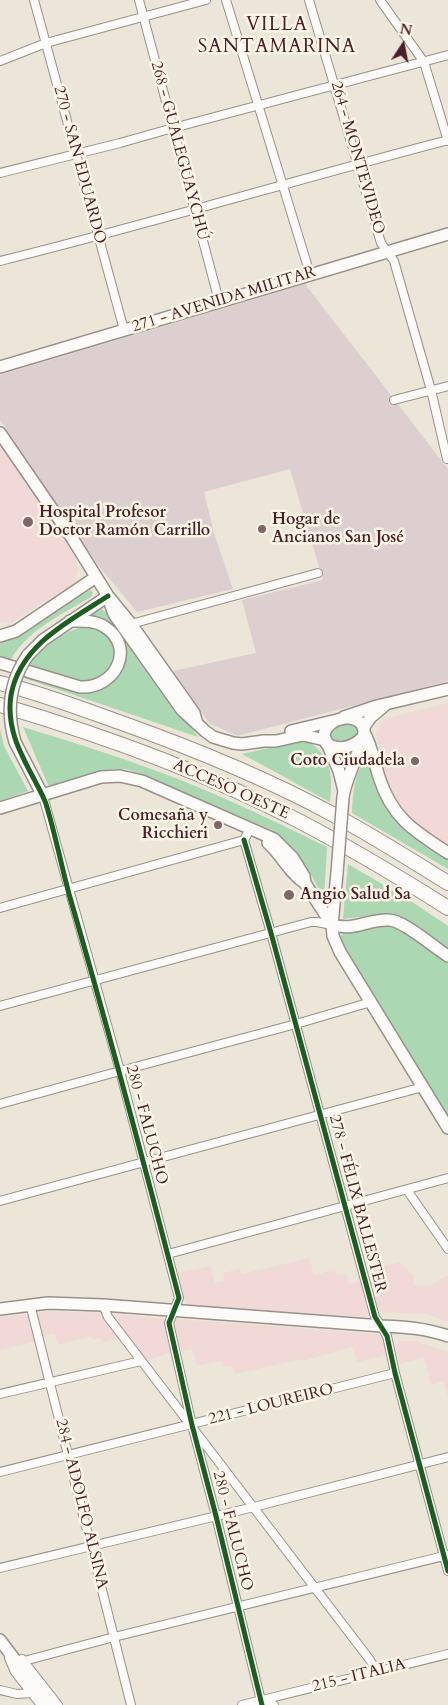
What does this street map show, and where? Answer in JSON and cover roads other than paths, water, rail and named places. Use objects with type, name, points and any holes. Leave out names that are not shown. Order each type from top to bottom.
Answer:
[{"type":"highway","name":"ACCESO OESTE","points":[[0,682],[142,730],[250,774],[333,814],[397,851],[448,884]]},
{"type":"highway","name":"ACCESO OESTE","points":[[0,705],[100,736],[186,769],[297,820],[365,857],[448,908]]},
{"type":"highway","points":[[397,851],[448,875]]},
{"type":"highway","points":[[412,885],[448,914]]},
{"type":"street","name":"270 - SAN EDUARDO","points":[[34,0],[124,330]]},
{"type":"street","name":"268 - GUALEGUAYCHÚ","points":[[139,0],[219,301]]},
{"type":"street","points":[[0,61],[46,44],[206,0]]},
{"type":"street","points":[[226,0],[284,184],[310,274]]},
{"type":"street","name":"264 - MONTEVIDEO","points":[[309,0],[336,85],[381,243],[394,261],[431,390],[447,459]]},
{"type":"street","points":[[0,261],[98,237],[358,163],[448,141],[424,62],[380,0]]},
{"type":"street","points":[[0,173],[76,155],[448,55]]},
{"type":"street","name":"271 - AVENIDA MILITAR","points":[[0,367],[448,234]]},
{"type":"street","points":[[394,400],[448,386]]},
{"type":"street","points":[[0,433],[108,596],[131,624],[194,713],[197,724]]},
{"type":"street","points":[[131,624],[318,573]]},
{"type":"street","points":[[0,636],[9,635],[21,628],[96,577]]},
{"type":"street","points":[[108,596],[114,614],[182,710],[209,734],[223,740],[242,744],[276,741],[309,735],[336,747],[347,747],[363,733]]},
{"type":"street","name":"280 - FALUCHO","points":[[108,596],[70,620],[28,655],[17,675],[11,697],[10,719],[15,742],[43,796],[120,1071],[168,1254],[179,1298],[169,1323],[192,1425],[261,1703]]},
{"type":"street","points":[[0,663],[80,687],[90,687],[102,683],[113,675],[118,664],[120,656],[117,641],[100,624],[70,620]]},
{"type":"street","points":[[264,741],[274,735],[336,720],[362,710],[448,689]]},
{"type":"street","points":[[387,704],[375,714],[363,733],[343,794],[332,925],[333,936],[340,952],[448,1128]]},
{"type":"street","points":[[343,794],[339,771],[324,732],[328,725],[336,720],[353,719],[358,721],[370,743],[379,778],[386,796],[397,814],[408,826],[448,853]]},
{"type":"street","points":[[0,808],[101,777],[126,777],[142,781],[253,830],[275,849],[296,877],[305,883],[332,925]]},
{"type":"street","points":[[0,908],[244,840],[253,830]]},
{"type":"street","name":"278 - FÉLIX BALLESTER","points":[[244,840],[375,1317],[387,1336],[395,1373],[446,1555],[448,1572]]},
{"type":"street","points":[[0,1006],[311,922],[349,928],[381,921],[397,921],[448,956]]},
{"type":"street","points":[[0,1104],[371,1002]]},
{"type":"street","points":[[0,1201],[423,1087]]},
{"type":"street","points":[[168,1254],[448,1178]]},
{"type":"street","points":[[407,1190],[448,1249]]},
{"type":"street","points":[[0,1308],[30,1304],[102,1304],[382,1326],[419,1327],[448,1336]]},
{"type":"street","name":"284 - ADOLFO ALSINA","points":[[30,1304],[70,1455],[131,1705]]},
{"type":"street","points":[[102,1304],[108,1317],[315,1587],[377,1672]]},
{"type":"street","points":[[0,1394],[141,1361]]},
{"type":"street","name":"221 - LOUREIRO","points":[[0,1472],[395,1373]]},
{"type":"street","points":[[0,1568],[254,1507],[448,1457]]},
{"type":"street","points":[[24,1661],[446,1555]]},
{"type":"street","points":[[1,1642],[24,1661],[58,1705]]},
{"type":"street","points":[[1,1642],[15,1672],[41,1705]]},
{"type":"street","points":[[1,1642],[49,1705]]},
{"type":"street","name":"215 - ITALIA","points":[[242,1705],[261,1703],[448,1654]]},
{"type":"street","points":[[0,1690],[18,1694],[32,1694]]},
{"type":"street","points":[[261,1703],[274,1705]]},
{"type":"place","name":"Hospital Profesor Doctor Ramón Carrillo","points":[[28,522]]},
{"type":"place","name":"Hogar de Ancianos San José","points":[[262,529]]},
{"type":"place","name":"Coto Ciudadela","points":[[415,761]]},
{"type":"place","name":"Comesaña y Ricchieri","points":[[218,825]]},
{"type":"place","name":"Angio Salud Sa","points":[[289,895]]},
{"type":"district","name":"VILLA SANTAMARINA","points":[[277,37]]}]
